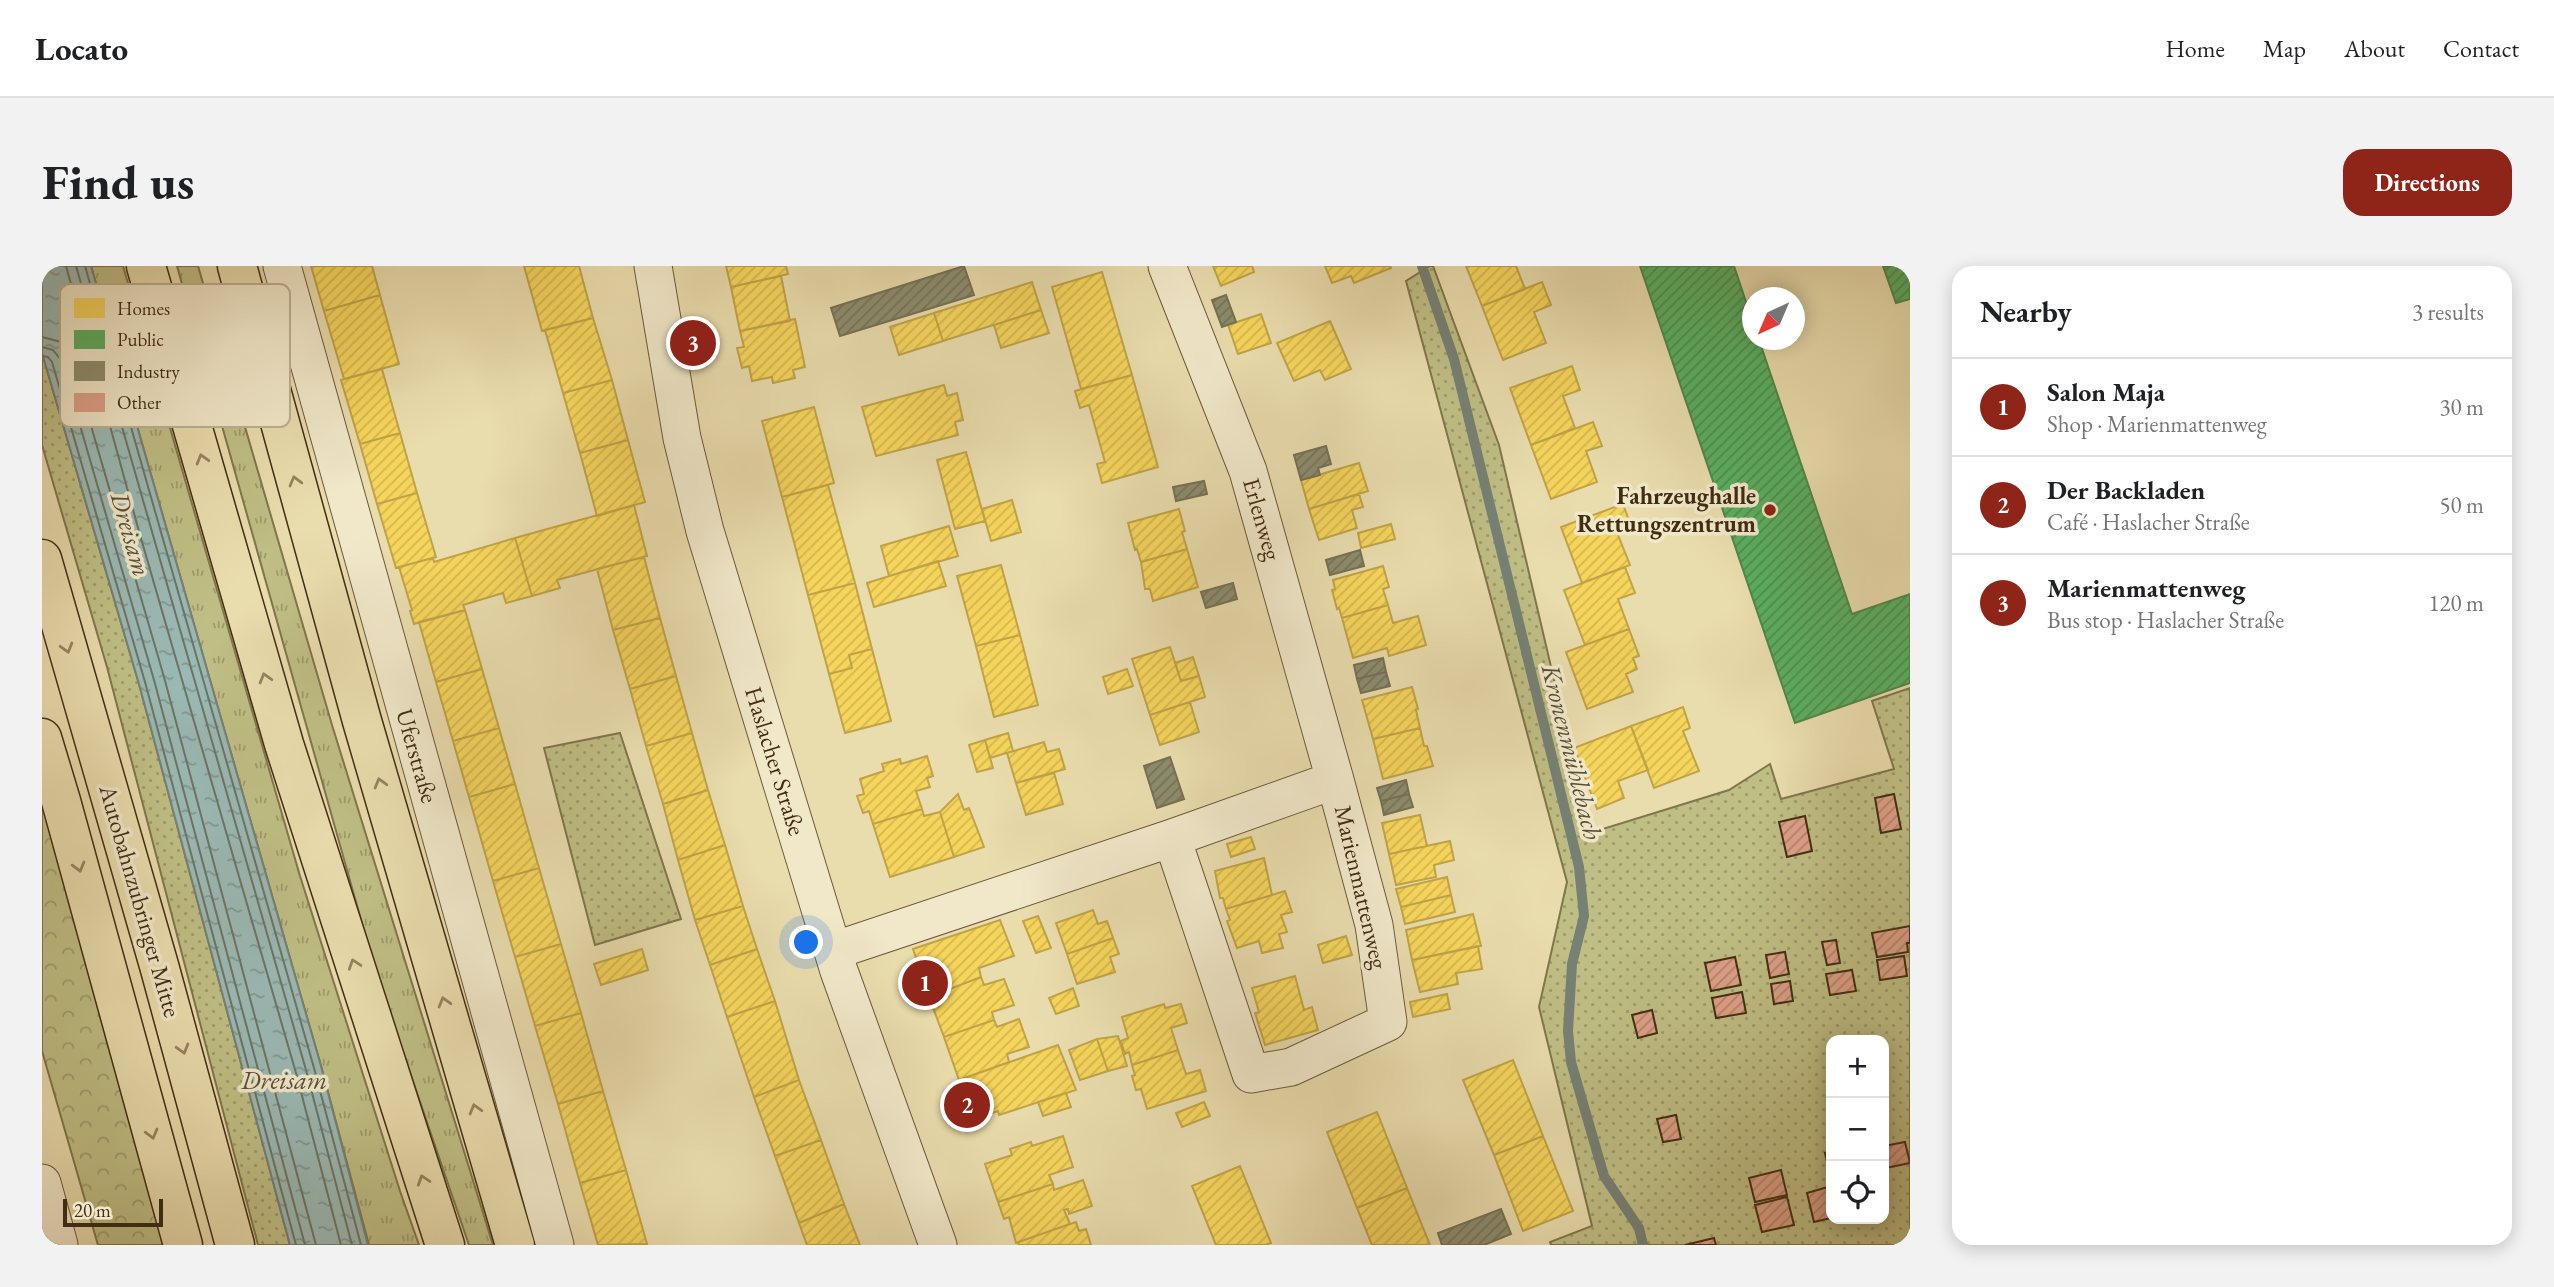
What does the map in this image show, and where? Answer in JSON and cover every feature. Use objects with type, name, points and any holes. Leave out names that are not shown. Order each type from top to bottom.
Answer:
[{"type":"highway","points":[[146,266],[151,284]]},
{"type":"highway","points":[[237,266],[242,284]]},
{"type":"highway","points":[[192,427],[284,744],[445,1245]]},
{"type":"highway","points":[[281,427],[358,708],[515,1245]]},
{"type":"highway","name":"Autobahnzubringer Mitte","points":[[42,559],[164,982],[235,1245]]},
{"type":"highway","points":[[42,738],[183,1245]]},
{"type":"street","name":"Uferstraße","points":[[282,266],[287,284]]},
{"type":"street","name":"Haslacher Straße","points":[[653,266],[682,438],[702,523],[833,951],[939,1245]]},
{"type":"street","name":"Erlenweg","points":[[1167,266],[1248,471],[1335,780]]},
{"type":"street","name":"Uferstraße","points":[[290,295],[555,1245]]},
{"type":"street","name":"Marienmattenweg","points":[[833,951],[1172,838],[1335,780],[1374,925],[1388,1022],[1291,1067],[1251,1074],[1172,838]]},
{"type":"street","points":[[42,1182],[59,1245]]},
{"type":"green space","points":[[91,266],[123,266],[128,284],[96,284]]},
{"type":"green space","points":[[177,266],[198,266],[203,284],[182,284]]},
{"type":"green space","points":[[1430,266],[1433,266],[1499,445],[1590,833],[1729,790],[1770,764],[1781,799],[1894,769],[1872,701],[1910,688],[1910,1245],[1551,1245],[1550,1242],[1592,1226],[1539,1007],[1567,882],[1406,281]]},
{"type":"green space","points":[[42,353],[60,414],[60,427],[64,427],[139,684],[290,1245],[258,1245],[107,667],[42,445]]},
{"type":"green space","points":[[137,427],[170,427],[300,876],[419,1245],[369,1245],[321,1066]]},
{"type":"green space","points":[[222,427],[245,427],[332,725],[493,1245],[469,1245],[376,973]]},
{"type":"green space","points":[[620,733],[681,919],[595,945],[544,748]]},
{"type":"green space","points":[[42,775],[171,1245],[98,1245],[42,1051]]},
{"type":"water","name":"Dreisam","points":[[42,266],[91,266],[96,284],[60,284],[60,414],[42,353]]},
{"type":"water","name":"Dreisam","points":[[64,427],[137,427],[321,1066],[368,1245],[290,1245],[139,684]]},
{"type":"building: Homes","points":[[311,266],[372,266],[380,295],[324,311]]},
{"type":"building: Homes","points":[[524,266],[579,266],[593,318],[542,331]]},
{"type":"building: Homes","points":[[726,266],[786,266],[788,274],[731,287]]},
{"type":"building: Homes","points":[[1213,266],[1252,266],[1254,272],[1221,286]]},
{"type":"building: Homes","points":[[1325,266],[1391,268],[1354,283],[1351,276],[1332,283]]},
{"type":"building: Homes","points":[[1466,266],[1516,266],[1525,289],[1482,306]]},
{"type":"building: Homes","points":[[1102,272],[1132,375],[1081,389],[1052,287]]},
{"type":"building: Homes","points":[[781,276],[790,321],[740,331],[731,287]]},
{"type":"building: Homes","points":[[1032,282],[1041,310],[943,341],[934,313]]},
{"type":"building: Homes","points":[[1542,282],[1551,305],[1534,312],[1546,343],[1503,360],[1482,306]]},
{"type":"building: Homes","points":[[380,295],[399,364],[344,379],[324,311]]},
{"type":"building: Homes","points":[[1041,310],[1049,333],[1001,348],[994,325]]},
{"type":"building: Homes","points":[[934,313],[943,341],[899,355],[890,327]]},
{"type":"building: Homes","points":[[1261,314],[1271,343],[1238,354],[1228,325]]},
{"type":"building: Homes","points":[[593,318],[612,380],[563,393],[545,330]]},
{"type":"building: Homes","points":[[795,319],[805,367],[793,370],[795,378],[773,383],[772,377],[752,381],[749,366],[742,368],[737,348],[744,347],[740,331]]},
{"type":"building: Homes","points":[[1330,321],[1351,369],[1325,380],[1320,370],[1294,381],[1277,343]]},
{"type":"building: Homes","points":[[1572,366],[1580,390],[1563,396],[1575,428],[1531,445],[1510,388]]},
{"type":"building: Homes","points":[[382,369],[400,433],[360,444],[341,380]]},
{"type":"building: Homes","points":[[1132,375],[1158,467],[1102,483],[1097,464],[1105,462],[1089,405],[1080,408],[1075,391]]},
{"type":"building: Homes","points":[[612,380],[628,440],[580,453],[563,393]]},
{"type":"building: Homes","points":[[944,385],[947,396],[957,393],[963,420],[955,422],[958,435],[876,456],[862,407]]},
{"type":"building: Homes","points":[[814,407],[834,483],[782,497],[762,421]]},
{"type":"building: Homes","points":[[1593,422],[1602,446],[1586,451],[1597,482],[1551,499],[1531,445]]},
{"type":"building: Homes","points":[[400,433],[417,493],[377,504],[360,444]]},
{"type":"building: Homes","points":[[628,440],[645,502],[597,516],[580,453]]},
{"type":"building: Homes","points":[[966,452],[985,521],[955,529],[937,460]]},
{"type":"building: Homes","points":[[1359,463],[1368,491],[1309,509],[1301,480]]},
{"type":"building: Homes","points":[[828,485],[855,583],[808,595],[782,497]]},
{"type":"building: Homes","points":[[417,493],[436,557],[396,568],[377,504]]},
{"type":"building: Homes","points":[[1359,494],[1363,507],[1352,510],[1357,528],[1319,540],[1309,509]]},
{"type":"building: Homes","points":[[1012,500],[1021,532],[991,541],[982,509]]},
{"type":"building: Homes","points":[[1623,504],[1632,529],[1618,535],[1630,565],[1582,583],[1561,527]]},
{"type":"building: Homes","points":[[634,505],[647,556],[557,580],[560,588],[532,596],[515,538]]},
{"type":"building: Homes","points":[[1179,509],[1187,549],[1141,562],[1128,523]]},
{"type":"building: Homes","points":[[1391,524],[1395,539],[1361,548],[1358,533]]},
{"type":"building: Homes","points":[[949,526],[958,556],[889,576],[881,546]]},
{"type":"building: Homes","points":[[515,538],[532,596],[506,603],[503,593],[463,605],[465,610],[414,624],[399,567],[433,558],[434,562]]},
{"type":"building: Homes","points":[[1187,549],[1198,587],[1153,601],[1150,589],[1145,589],[1141,562]]},
{"type":"building: Homes","points":[[644,557],[660,618],[613,630],[597,569]]},
{"type":"building: Homes","points":[[938,561],[946,586],[874,607],[867,583]]},
{"type":"building: Homes","points":[[1001,565],[1020,635],[976,646],[957,576]]},
{"type":"building: Homes","points":[[1383,566],[1389,587],[1383,589],[1388,605],[1342,618],[1332,590],[1335,589],[1333,580]]},
{"type":"building: Homes","points":[[1625,567],[1635,593],[1618,599],[1629,629],[1585,645],[1564,590]]},
{"type":"building: Homes","points":[[855,583],[872,649],[849,655],[852,668],[829,674],[808,595]]},
{"type":"building: Homes","points":[[1388,605],[1393,623],[1418,616],[1426,645],[1389,656],[1387,648],[1353,658],[1342,618]]},
{"type":"building: Homes","points":[[465,610],[482,669],[436,682],[419,622]]},
{"type":"building: Homes","points":[[660,618],[676,676],[630,689],[613,630]]},
{"type":"building: Homes","points":[[1629,629],[1639,656],[1633,658],[1637,669],[1626,674],[1633,692],[1587,709],[1566,652]]},
{"type":"building: Homes","points":[[1020,635],[1038,705],[994,717],[976,646]]},
{"type":"building: Homes","points":[[1170,647],[1181,681],[1199,676],[1205,697],[1150,715],[1132,659]]},
{"type":"building: Homes","points":[[872,649],[891,721],[845,733],[829,674],[852,668],[849,655]]},
{"type":"building: Homes","points":[[1193,657],[1199,676],[1181,681],[1175,663]]},
{"type":"building: Homes","points":[[482,669],[499,728],[453,741],[436,682]]},
{"type":"building: Homes","points":[[1127,669],[1133,686],[1108,694],[1103,677]]},
{"type":"building: Homes","points":[[676,676],[692,733],[646,746],[630,689]]},
{"type":"building: Homes","points":[[1412,687],[1420,728],[1373,739],[1362,700]]},
{"type":"building: Homes","points":[[1190,702],[1199,732],[1160,745],[1150,715]]},
{"type":"building: Homes","points":[[1683,707],[1690,728],[1683,731],[1699,771],[1654,788],[1631,726]]},
{"type":"building: Homes","points":[[1631,726],[1648,770],[1618,781],[1624,798],[1597,809],[1574,748]]},
{"type":"building: Homes","points":[[499,728],[515,784],[469,797],[453,741]]},
{"type":"building: Homes","points":[[1420,728],[1433,766],[1383,779],[1373,739]]},
{"type":"building: Homes","points":[[692,733],[708,790],[663,804],[646,746]]},
{"type":"building: Homes","points":[[1008,733],[1013,751],[990,758],[985,740]]},
{"type":"building: Homes","points":[[985,740],[993,768],[977,772],[969,745]]},
{"type":"building: Homes","points":[[1044,742],[1047,752],[1059,749],[1065,769],[1016,783],[1007,753]]},
{"type":"building: Homes","points":[[927,756],[933,776],[927,778],[930,787],[916,791],[922,809],[873,824],[869,811],[863,813],[857,796],[864,794],[860,779],[884,771],[882,764],[900,759],[901,764]]},
{"type":"building: Homes","points":[[1054,773],[1063,804],[1026,815],[1016,783]]},
{"type":"building: Homes","points":[[515,784],[539,868],[493,881],[469,797]]},
{"type":"building: Homes","points":[[708,790],[725,845],[678,860],[663,804]]},
{"type":"building: Homes","points":[[958,794],[964,810],[969,808],[984,847],[954,857],[940,812]]},
{"type":"building: Homes","points":[[922,809],[924,816],[940,812],[954,857],[890,877],[873,824]]},
{"type":"building: Homes","points":[[1420,815],[1427,846],[1389,854],[1382,823]]},
{"type":"building: Homes","points":[[1251,837],[1255,849],[1231,857],[1227,844]]},
{"type":"building: Homes","points":[[1450,841],[1454,860],[1434,865],[1436,877],[1396,885],[1389,854]]},
{"type":"building: Homes","points":[[725,845],[743,906],[695,920],[678,860]]},
{"type":"building: Homes","points":[[1264,858],[1272,895],[1226,909],[1223,898],[1220,898],[1215,871]]},
{"type":"building: Homes","points":[[539,868],[561,944],[515,957],[493,881]]},
{"type":"building: Homes","points":[[1447,877],[1451,895],[1401,907],[1396,889]]},
{"type":"building: Homes","points":[[1285,891],[1292,912],[1281,915],[1287,932],[1279,934],[1283,948],[1262,953],[1259,941],[1237,948],[1227,921],[1230,920],[1226,909]]},
{"type":"building: Homes","points":[[1451,895],[1455,912],[1405,924],[1401,907]]},
{"type":"building: Homes","points":[[743,906],[757,949],[710,965],[695,920]]},
{"type":"building: Homes","points":[[1093,910],[1098,924],[1107,921],[1113,938],[1067,954],[1056,923]]},
{"type":"building: Homes","points":[[1473,914],[1481,946],[1412,960],[1406,930]]},
{"type":"building: Homes","points":[[1038,916],[1051,948],[1036,953],[1023,921]]},
{"type":"building: Homes","points":[[1000,920],[1014,956],[979,968],[981,977],[929,997],[913,949]]},
{"type":"building: Homes","points":[[1346,936],[1352,955],[1323,963],[1318,945]]},
{"type":"building: Homes","points":[[1113,938],[1119,954],[1110,957],[1115,972],[1077,984],[1067,954]]},
{"type":"building: Homes","points":[[561,944],[581,1013],[535,1026],[515,957]]},
{"type":"building: Homes","points":[[1478,946],[1482,969],[1456,973],[1458,984],[1420,992],[1412,960]]},
{"type":"building: Homes","points":[[642,949],[648,970],[601,985],[594,964]]},
{"type":"building: Homes","points":[[757,949],[775,1001],[727,1017],[710,965]]},
{"type":"building: Homes","points":[[1295,976],[1304,1010],[1312,1007],[1318,1030],[1265,1045],[1255,1013],[1259,1012],[1252,988]]},
{"type":"building: Homes","points":[[981,977],[984,985],[1004,979],[1014,1005],[992,1012],[994,1020],[944,1037],[929,997]]},
{"type":"building: Homes","points":[[1073,988],[1079,1006],[1056,1014],[1049,998]]},
{"type":"building: Homes","points":[[1447,994],[1450,1009],[1413,1017],[1410,1002]]},
{"type":"building: Homes","points":[[775,1001],[799,1080],[754,1097],[727,1017]]},
{"type":"building: Homes","points":[[1164,1004],[1165,1008],[1181,1004],[1187,1023],[1171,1028],[1178,1050],[1132,1065],[1129,1052],[1125,1054],[1121,1041],[1128,1038],[1122,1017]]},
{"type":"building: Homes","points":[[581,1013],[603,1091],[558,1104],[535,1026]]},
{"type":"building: Homes","points":[[1019,1019],[1029,1047],[1007,1054],[1009,1062],[959,1080],[944,1037],[994,1020],[997,1027]]},
{"type":"building: Homes","points":[[1118,1036],[1127,1066],[1108,1071],[1097,1039]]},
{"type":"building: Homes","points":[[1097,1039],[1108,1071],[1080,1080],[1069,1050]]},
{"type":"building: Homes","points":[[1058,1045],[1076,1090],[999,1115],[998,1111],[972,1120],[959,1080]]},
{"type":"building: Homes","points":[[1178,1050],[1186,1074],[1200,1070],[1206,1091],[1147,1109],[1141,1089],[1136,1090],[1132,1065]]},
{"type":"building: Homes","points":[[1513,1060],[1543,1136],[1494,1155],[1463,1080]]},
{"type":"building: Homes","points":[[799,1080],[821,1140],[775,1156],[754,1097]]},
{"type":"building: Homes","points":[[603,1091],[626,1170],[580,1183],[558,1104]]},
{"type":"building: Homes","points":[[1066,1093],[1071,1107],[1043,1116],[1038,1102]]},
{"type":"building: Homes","points":[[1204,1102],[1210,1116],[1182,1127],[1176,1113]]},
{"type":"building: Homes","points":[[1377,1112],[1407,1188],[1357,1208],[1327,1132]]},
{"type":"building: Homes","points":[[1063,1136],[1073,1167],[1049,1175],[1053,1184],[998,1202],[985,1164],[1012,1155],[1010,1149],[1031,1142],[1032,1146]]},
{"type":"building: Homes","points":[[1543,1136],[1573,1211],[1523,1231],[1494,1155]]},
{"type":"building: Homes","points":[[821,1140],[844,1204],[799,1223],[775,1156]]},
{"type":"building: Homes","points":[[1240,1166],[1271,1243],[1216,1245],[1192,1186]]},
{"type":"building: Homes","points":[[626,1170],[647,1244],[598,1245],[580,1183]]},
{"type":"building: Homes","points":[[1083,1180],[1092,1206],[1069,1214],[1068,1209],[1064,1210],[1070,1224],[1016,1243],[1009,1217],[1004,1219],[998,1202],[1053,1184],[1054,1190]]},
{"type":"building: Homes","points":[[1407,1188],[1430,1245],[1372,1245],[1357,1208]]},
{"type":"building: Homes","points":[[844,1204],[860,1245],[807,1245],[799,1223]]},
{"type":"building: Homes","points":[[1076,1222],[1079,1231],[1086,1229],[1091,1245],[1019,1245],[1018,1242]]},
{"type":"building: Public","name":"Fahrzeughalle Rettungszentrum","points":[[1640,266],[1734,266],[1742,290],[1742,350],[1762,350],[1852,614],[1910,594],[1910,683],[1795,723]]},
{"type":"building: Public","points":[[1883,266],[1910,266],[1910,299],[1896,303]]},
{"type":"building: Industry","points":[[964,266],[974,295],[840,336],[831,308]]},
{"type":"building: Industry","points":[[1226,295],[1236,322],[1222,327],[1212,300]]},
{"type":"building: Industry","points":[[1326,446],[1331,464],[1318,468],[1320,475],[1301,480],[1294,455]]},
{"type":"building: Industry","points":[[1204,481],[1207,494],[1176,501],[1173,487]]},
{"type":"building: Industry","points":[[1360,550],[1364,566],[1330,575],[1326,560]]},
{"type":"building: Industry","points":[[1233,583],[1237,599],[1206,608],[1201,592]]},
{"type":"building: Industry","points":[[1383,658],[1386,672],[1357,679],[1354,665]]},
{"type":"building: Industry","points":[[1386,672],[1390,686],[1361,693],[1357,679]]},
{"type":"building: Industry","points":[[1170,757],[1184,799],[1157,808],[1144,766]]},
{"type":"building: Industry","points":[[1406,780],[1409,794],[1381,801],[1377,788]]},
{"type":"building: Industry","points":[[1409,794],[1413,807],[1384,815],[1381,801]]},
{"type":"building: Industry","points":[[1501,1209],[1511,1234],[1484,1245],[1442,1245],[1438,1233]]},
{"type":"building: Other","points":[[1894,794],[1901,829],[1881,833],[1875,798]]},
{"type":"building: Other","points":[[1805,816],[1812,851],[1787,857],[1779,822]]},
{"type":"building: Other","points":[[1910,926],[1908,952],[1877,957],[1872,933]]},
{"type":"building: Other","points":[[1836,940],[1840,963],[1827,965],[1822,942]]},
{"type":"building: Other","points":[[1785,952],[1789,974],[1770,978],[1766,955]]},
{"type":"building: Other","points":[[1904,956],[1907,976],[1880,980],[1877,960]]},
{"type":"building: Other","points":[[1735,957],[1741,985],[1711,991],[1705,963]]},
{"type":"building: Other","points":[[1852,970],[1856,991],[1830,995],[1826,974]]},
{"type":"building: Other","points":[[1790,981],[1793,1001],[1774,1004],[1771,984]]},
{"type":"building: Other","points":[[1742,992],[1746,1013],[1716,1018],[1712,998]]},
{"type":"building: Other","points":[[1652,1010],[1657,1033],[1638,1038],[1632,1015]]},
{"type":"building: Other","points":[[1676,1115],[1681,1139],[1663,1142],[1657,1119]]},
{"type":"building: Other","points":[[1905,1142],[1910,1163],[1889,1167],[1889,1145]]},
{"type":"building: Other","points":[[1781,1170],[1787,1195],[1755,1202],[1749,1178]]},
{"type":"building: Other","points":[[1826,1187],[1826,1219],[1814,1222],[1807,1193]]},
{"type":"building: Other","points":[[1787,1197],[1794,1225],[1762,1232],[1755,1205]]},
{"type":"building: Other","points":[[1714,1238],[1716,1245],[1685,1245]]},
{"type":"waterway","name":"Kronenmühlebach","points":[[1422,266],[1454,359],[1579,867],[1584,916],[1572,964],[1568,1031],[1571,1062],[1604,1176],[1639,1228],[1643,1245]]},
{"type":"place","name":"Marienmattenweg","points":[[693,343]]},
{"type":"place","name":"Fahrzeughalle Rettungszentrum","points":[[1770,510]]},
{"type":"place","name":"Salon Maja","points":[[925,983]]},
{"type":"place","name":"Der Backladen","points":[[967,1105]]}]
